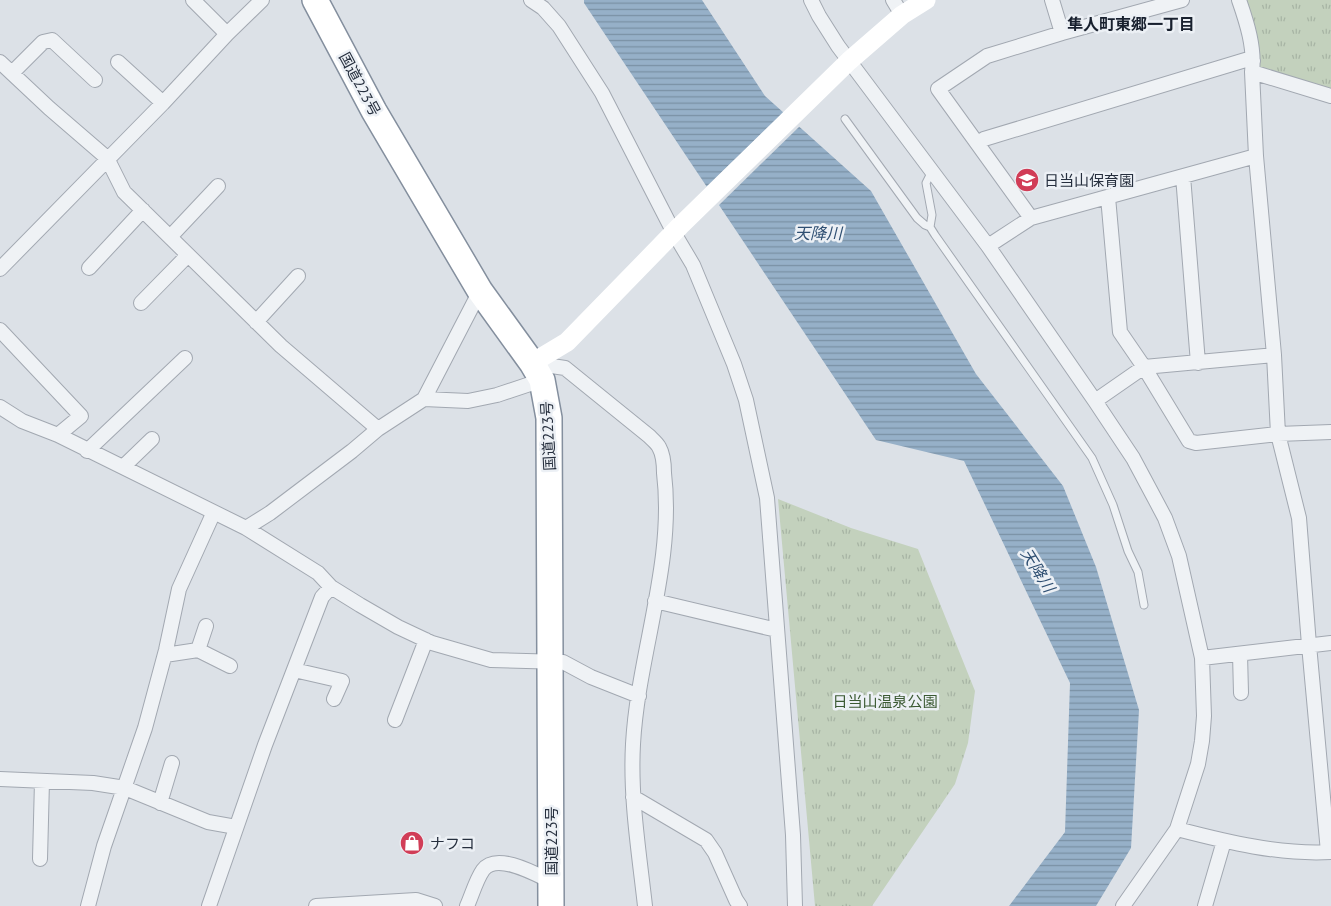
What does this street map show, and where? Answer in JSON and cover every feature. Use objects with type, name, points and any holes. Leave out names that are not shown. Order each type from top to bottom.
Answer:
[{"type":"highway","name":"国道223号","points":[[315,0],[374,111],[480,291],[537,371],[550,418],[551,906]]},
{"type":"street","points":[[193,0],[227,34]]},
{"type":"street","points":[[0,269],[262,0]]},
{"type":"street","points":[[531,0],[543,8],[559,26],[588,70],[677,230],[734,364],[746,400],[767,498],[793,835],[795,906]]},
{"type":"street","points":[[811,0],[847,63],[988,246],[1095,401],[1132,458],[1165,518],[1179,556],[1202,658],[1204,716],[1202,741],[1198,764],[1177,829],[1123,906]]},
{"type":"street","points":[[424,399],[468,401],[497,395],[537,371],[847,63],[897,8],[926,0]]},
{"type":"street","points":[[1052,0],[1062,33]]},
{"type":"street","points":[[1031,218],[938,89],[987,56],[1182,0]]},
{"type":"street","points":[[1239,0],[1247,25],[1252,66]]},
{"type":"street","points":[[12,73],[43,42],[52,40],[95,80]]},
{"type":"street","points":[[977,143],[984,139],[1252,58],[1256,156],[1274,355],[1278,434],[1299,518],[1309,645],[1330,852],[1299,852],[1224,841],[1177,829]]},
{"type":"street","points":[[0,62],[48,108],[108,158],[124,192],[256,322],[281,346],[378,429]]},
{"type":"street","points":[[118,62],[163,103]]},
{"type":"street","points":[[1252,66],[1331,96]]},
{"type":"street","points":[[988,246],[1031,218],[1256,156]]},
{"type":"street","points":[[1183,176],[1198,363]]},
{"type":"street","points":[[170,237],[218,186]]},
{"type":"street","points":[[1108,197],[1120,332],[1144,367],[1189,441],[1196,443],[1278,434],[1331,432]]},
{"type":"street","points":[[89,268],[143,210]]},
{"type":"street","points":[[141,303],[188,255]]},
{"type":"street","points":[[256,322],[298,276]]},
{"type":"street","points":[[246,528],[270,513],[378,429],[424,399],[480,291]]},
{"type":"street","points":[[0,330],[81,416],[58,435]]},
{"type":"street","points":[[1095,401],[1144,367],[1274,355]]},
{"type":"street","points":[[87,451],[185,358]]},
{"type":"street","points":[[537,371],[565,368],[649,436],[660,448],[664,467],[667,510],[664,545],[638,696],[633,743],[633,797],[645,906]]},
{"type":"street","points":[[0,407],[22,421],[58,435],[87,451],[175,492],[213,514],[246,528],[318,573],[331,587],[398,627],[426,640],[491,660],[563,662],[592,677],[638,696]]},
{"type":"street","points":[[123,467],[152,439]]},
{"type":"street","points":[[88,906],[104,846],[145,728],[165,655],[179,589],[213,514]]},
{"type":"street","points":[[209,906],[294,670],[322,597],[331,587]]},
{"type":"street","points":[[654,601],[777,630]]},
{"type":"street","points":[[198,650],[206,626]]},
{"type":"street","points":[[395,720],[399,692],[426,640]]},
{"type":"street","points":[[1202,658],[1331,643]]},
{"type":"street","points":[[165,655],[198,650],[230,666]]},
{"type":"street","points":[[1240,654],[1241,693]]},
{"type":"street","points":[[294,670],[342,681],[334,699]]},
{"type":"street","points":[[160,803],[172,763]]},
{"type":"street","points":[[0,779],[93,783],[125,788],[208,822],[236,827]]},
{"type":"street","points":[[40,859],[42,781]]},
{"type":"street","points":[[633,797],[706,840],[715,852],[740,906]]},
{"type":"street","points":[[1205,906],[1224,841]]},
{"type":"street","points":[[467,906],[483,870],[493,862],[504,862],[550,880]]},
{"type":"street","points":[[316,906],[416,900],[435,906]]},
{"type":"lane","points":[[845,119],[918,218],[924,225],[930,227],[1092,458],[1113,505],[1128,551],[1138,572],[1144,605]]},
{"type":"lane","points":[[930,227],[932,215],[926,183],[932,171]]},
{"type":"green space","points":[[1244,0],[1331,0],[1331,93],[1258,72]]},
{"type":"green space","name":"日当山温泉公園","points":[[778,499],[851,528],[918,549],[975,691],[968,743],[955,784],[872,906],[815,906]]},
{"type":"water","name":"天降川","points":[[584,0],[702,0],[765,96],[871,191],[976,374],[1063,486],[1096,567],[1139,710],[1131,848],[1096,906],[1009,906],[1065,832],[1070,683],[964,461],[876,440],[584,3]]},
{"type":"pier","points":[[785,111],[801,125],[717,207],[705,188]]},
{"type":"place","name":"日当山保育園","points":[[1027,180]]},
{"type":"place","name":"ナフコ","points":[[412,843]]},
{"type":"district","name":"隼人町東郷一丁目","points":[[1131,24]]}]
